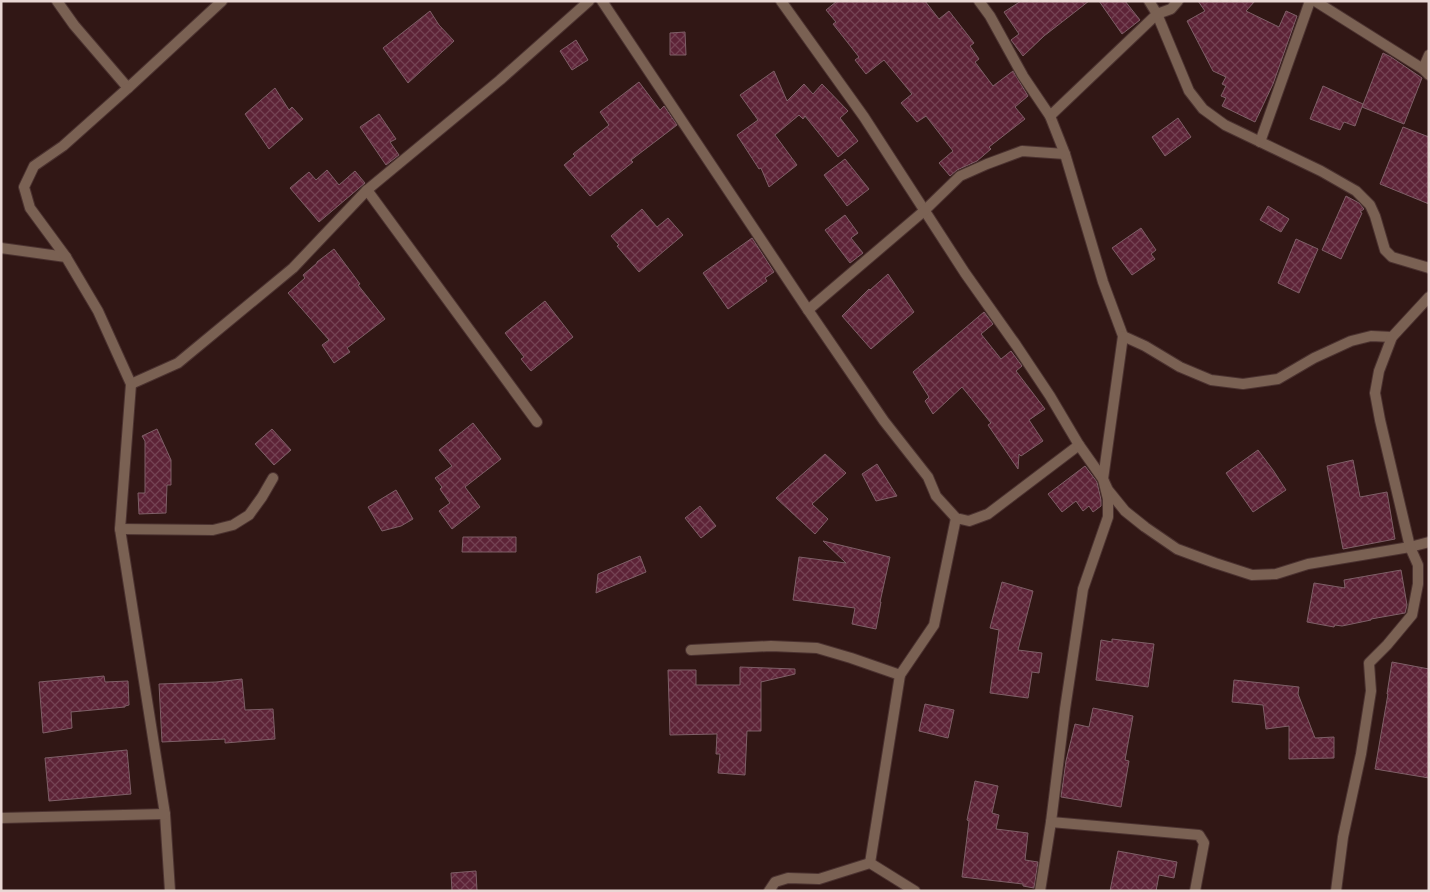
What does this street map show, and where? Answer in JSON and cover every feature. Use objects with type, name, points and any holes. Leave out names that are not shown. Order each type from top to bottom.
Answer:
[{"type":"street","points":[[57,1],[74,25],[128,88]]},
{"type":"street","points":[[170,891],[165,814],[120,528],[131,384],[98,311],[66,257],[30,208],[24,186],[34,166],[63,146],[222,1]]},
{"type":"street","points":[[131,384],[178,363],[293,268],[367,190],[500,80],[589,1]]},
{"type":"street","points":[[602,1],[884,421],[928,477],[936,496],[956,518],[969,521],[988,514],[1079,445]]},
{"type":"street","points":[[781,1],[864,117],[965,273],[1050,396],[1079,445],[1104,479],[1108,490],[1125,511],[1144,527],[1176,549],[1252,575],[1276,574],[1308,564],[1410,547],[1429,542]]},
{"type":"street","points":[[979,1],[990,16],[1023,76],[1050,116],[1065,154],[1103,282],[1123,336],[1104,479],[1108,499],[1108,517],[1083,589],[1040,891]]},
{"type":"street","points":[[1149,1],[1157,14],[1189,91],[1202,109],[1225,125],[1321,171],[1356,191],[1370,204],[1376,216],[1385,250],[1392,257],[1429,268]]},
{"type":"street","points":[[1050,116],[1157,14],[1171,9],[1178,1]]},
{"type":"street","points":[[1260,142],[1310,1]]},
{"type":"street","points":[[1314,1],[1426,72],[1429,56]]},
{"type":"street","points":[[808,310],[924,211],[960,176],[1022,151],[1065,154]]},
{"type":"street","points":[[367,190],[537,422]]},
{"type":"street","points":[[1,248],[66,257]]},
{"type":"street","points":[[1336,891],[1343,837],[1361,754],[1371,691],[1369,662],[1387,645],[1412,615],[1418,584],[1418,565],[1410,547],[1375,393],[1379,371],[1392,337],[1429,297]]},
{"type":"street","points":[[1123,336],[1145,346],[1180,367],[1212,380],[1243,384],[1278,379],[1314,358],[1351,342],[1371,336],[1392,337]]},
{"type":"street","points":[[120,528],[213,530],[233,525],[249,515],[273,478]]},
{"type":"street","points":[[870,863],[900,675],[934,625],[956,518]]},
{"type":"street","points":[[691,650],[771,646],[817,648],[900,675]]},
{"type":"street","points":[[1,818],[165,814]]},
{"type":"street","points":[[1050,822],[1199,836],[1204,843],[1195,891]]},
{"type":"street","points":[[769,891],[775,882],[788,878],[819,879],[870,863],[915,891]]},
{"type":"building","points":[[837,1],[925,1],[939,19],[949,11],[974,43],[970,46],[979,59],[975,62],[993,86],[1013,71],[1028,96],[1015,107],[1025,119],[989,147],[991,149],[977,161],[957,170],[950,176],[939,163],[953,151],[926,116],[917,122],[901,103],[912,94],[884,60],[866,74],[855,60],[859,57],[833,24],[836,22],[826,10]]},
{"type":"building","points":[[1021,1],[1089,1],[1044,36],[1023,56],[1011,40],[1019,34],[1004,12]]},
{"type":"building","points":[[1099,1],[1125,1],[1140,20],[1122,34]]},
{"type":"building","points":[[1198,1],[1255,1],[1246,11],[1279,27],[1286,11],[1297,16],[1273,84],[1255,122],[1222,106],[1226,98],[1221,96],[1226,86],[1222,84],[1226,77],[1213,71],[1187,21],[1205,11]]},
{"type":"building","points":[[430,11],[439,25],[454,41],[408,83],[383,48]]},
{"type":"building","points":[[685,32],[686,55],[670,55],[670,33]]},
{"type":"building","points":[[576,40],[588,60],[572,70],[560,51]]},
{"type":"building","points":[[1383,53],[1422,78],[1404,124],[1362,107]]},
{"type":"building","points":[[774,71],[787,101],[804,84],[813,94],[822,84],[848,111],[840,118],[858,141],[838,157],[805,116],[803,119],[799,115],[775,135],[797,165],[769,187],[761,168],[759,169],[737,135],[758,120],[740,95]]},
{"type":"building","points":[[639,82],[660,110],[664,106],[677,125],[631,160],[633,162],[590,196],[564,165],[575,156],[573,154],[609,125],[600,112]]},
{"type":"building","points":[[1323,86],[1363,104],[1355,126],[1344,122],[1340,130],[1310,119]]},
{"type":"building","points":[[275,88],[289,110],[292,107],[303,119],[269,149],[245,114]]},
{"type":"building","points":[[379,114],[396,139],[390,142],[399,155],[386,165],[360,127]]},
{"type":"building","points":[[1178,118],[1191,137],[1165,156],[1152,137]]},
{"type":"building","points":[[1403,127],[1429,137],[1429,204],[1380,184]]},
{"type":"building","points":[[845,159],[869,189],[847,206],[824,175]]},
{"type":"building","points":[[327,170],[339,185],[355,171],[365,183],[319,222],[290,188],[309,172],[316,180]]},
{"type":"building","points":[[1346,196],[1359,203],[1364,209],[1360,212],[1362,213],[1341,259],[1322,250]]},
{"type":"building","points":[[1268,206],[1289,219],[1281,232],[1260,220]]},
{"type":"building","points":[[642,209],[657,227],[668,218],[683,235],[639,272],[611,236]]},
{"type":"building","points":[[845,215],[858,233],[851,238],[863,253],[850,263],[825,230]]},
{"type":"building","points":[[1141,228],[1156,250],[1151,254],[1155,259],[1132,275],[1112,248]]},
{"type":"building","points":[[752,238],[774,272],[765,278],[767,281],[728,309],[703,273]]},
{"type":"building","points":[[1296,239],[1318,249],[1299,293],[1278,283]]},
{"type":"building","points":[[334,249],[360,284],[358,285],[385,319],[347,348],[350,352],[334,363],[322,345],[329,340],[288,293],[305,278],[303,275]]},
{"type":"building","points":[[888,274],[914,312],[871,349],[842,316],[869,289]]},
{"type":"building","points":[[545,301],[573,337],[531,371],[521,359],[524,357],[505,333]]},
{"type":"building","points":[[984,312],[993,324],[981,334],[1001,359],[1011,351],[1022,366],[1016,371],[1045,409],[1029,420],[1043,441],[1021,456],[1019,454],[1018,469],[988,425],[991,423],[962,387],[933,414],[925,401],[929,397],[913,372]]},
{"type":"building","points":[[473,423],[501,459],[465,487],[480,507],[452,529],[439,511],[450,503],[435,478],[452,466],[439,450]]},
{"type":"building","points":[[157,429],[171,460],[171,485],[167,485],[166,513],[139,514],[138,493],[145,493],[145,441],[142,436]]},
{"type":"building","points":[[272,429],[291,450],[274,465],[255,444]]},
{"type":"building","points":[[1258,450],[1286,490],[1253,512],[1226,473]]},
{"type":"building","points":[[825,454],[846,473],[812,504],[828,519],[815,534],[776,498]]},
{"type":"building","points":[[1353,460],[1360,497],[1387,492],[1395,539],[1343,549],[1327,466]]},
{"type":"building","points":[[877,464],[897,496],[876,501],[862,474]]},
{"type":"building","points":[[1085,466],[1097,482],[1101,506],[1093,512],[1089,506],[1083,511],[1076,501],[1062,512],[1048,494]]},
{"type":"building","points":[[396,490],[413,519],[401,526],[382,531],[368,507]]},
{"type":"building","points":[[700,506],[716,526],[701,538],[685,518]]},
{"type":"building","points":[[463,537],[516,537],[516,552],[462,552]]},
{"type":"building","points":[[823,541],[890,557],[876,629],[852,624],[855,608],[793,600],[799,557],[846,563]]},
{"type":"building","points":[[640,556],[646,572],[596,593],[598,574]]},
{"type":"building","points":[[1401,570],[1407,605],[1405,613],[1342,626],[1335,625],[1334,627],[1307,622],[1314,583],[1345,588],[1344,580]]},
{"type":"building","points":[[1002,582],[1033,591],[1018,650],[1042,653],[1039,673],[1032,672],[1028,698],[990,693],[999,630],[990,628]]},
{"type":"building","points":[[1112,639],[1154,644],[1148,687],[1096,680],[1101,640],[1112,642]]},
{"type":"building","points":[[1392,662],[1429,669],[1429,778],[1375,769]]},
{"type":"building","points":[[740,667],[795,669],[795,674],[761,682],[761,731],[747,731],[745,775],[718,773],[720,754],[716,754],[717,734],[670,735],[668,670],[696,670],[696,685],[740,685]]},
{"type":"building","points":[[104,676],[105,682],[128,681],[129,705],[125,707],[71,712],[72,728],[43,733],[39,682]]},
{"type":"building","points":[[242,679],[245,710],[273,709],[275,739],[225,743],[225,739],[162,742],[159,684]]},
{"type":"building","points":[[1234,680],[1299,687],[1298,694],[1315,738],[1334,737],[1334,758],[1289,759],[1289,726],[1266,729],[1263,705],[1232,702]]},
{"type":"building","points":[[925,704],[954,710],[948,738],[919,731]]},
{"type":"building","points":[[1093,708],[1133,716],[1125,760],[1129,761],[1121,807],[1061,797],[1066,761],[1075,724],[1089,727]]},
{"type":"building","points":[[127,750],[131,794],[49,801],[45,758]]},
{"type":"building","points":[[975,781],[998,786],[992,813],[999,815],[996,829],[1028,833],[1025,860],[1038,862],[1034,888],[1023,886],[1023,884],[962,877],[969,821],[967,820]]},
{"type":"building","points":[[1118,851],[1177,862],[1174,878],[1159,875],[1156,891],[1110,891]]},
{"type":"building","points":[[476,871],[477,891],[452,891],[451,873]]}]
